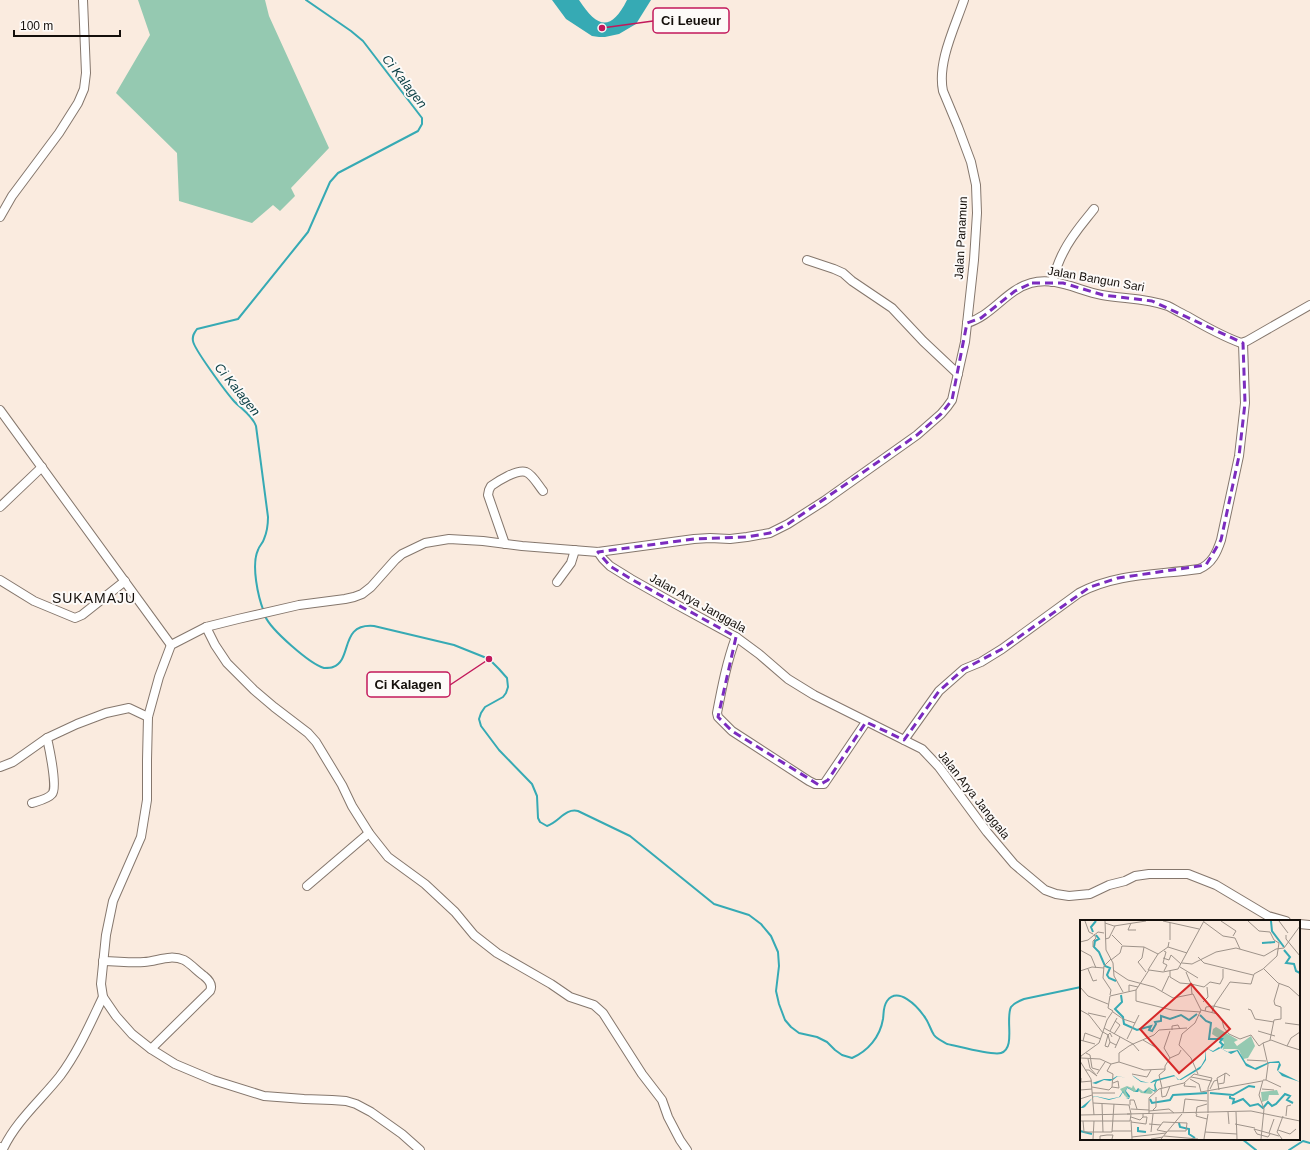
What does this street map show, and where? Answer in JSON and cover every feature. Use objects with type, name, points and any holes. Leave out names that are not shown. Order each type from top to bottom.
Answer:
[{"type":"street","points":[[0,217],[12,196],[59,133],[78,103],[84,89],[86,73],[83,0]]},
{"type":"street","name":"Jalan Panamun","points":[[171,645],[206,627],[299,604],[345,599],[362,594],[371,587],[402,554],[425,542],[449,540],[483,541],[598,552],[694,539],[730,539],[770,533],[788,524],[813,508],[917,435],[948,407],[952,400],[966,342],[977,213],[976,185],[971,162],[941,83],[941,74],[947,50],[964,0]]},
{"type":"street","points":[[1052,282],[1063,253],[1073,234],[1094,209]]},
{"type":"street","points":[[807,260],[843,273],[852,281],[892,308],[923,341],[958,374]]},
{"type":"street","name":"Jalan Bangun Sari","points":[[967,323],[981,318],[1001,301],[1023,286],[1038,282],[1052,282],[1069,285],[1102,295],[1152,301],[1169,307],[1208,328],[1243,343]]},
{"type":"street","points":[[904,740],[939,691],[964,669],[981,662],[1008,646],[1079,593],[1090,587],[1118,578],[1177,570],[1198,569],[1211,561],[1219,548],[1239,456],[1245,403],[1243,343],[1310,305]]},
{"type":"street","points":[[0,410],[171,645],[159,677],[148,717],[147,800],[141,837],[113,901],[106,935],[103,961],[101,984],[103,997],[116,1016],[132,1034],[151,1049],[175,1064],[213,1080],[264,1096],[346,1101],[356,1104],[371,1112],[402,1134],[420,1150]]},
{"type":"street","points":[[0,507],[42,467]]},
{"type":"street","points":[[505,544],[488,495],[491,486],[513,474],[526,472],[531,475],[543,491]]},
{"type":"street","points":[[557,582],[571,563],[575,550]]},
{"type":"street","name":"Jalan Arya Janggala","points":[[598,552],[610,566],[631,579],[670,602],[736,637],[760,654],[788,679],[814,695],[922,749],[939,767],[987,832],[1014,864],[1045,890],[1056,894],[1070,896],[1090,894],[1109,885],[1135,876],[1149,874],[1188,874],[1216,885],[1268,916],[1282,920]]},
{"type":"street","points":[[0,580],[34,601],[75,618],[82,615],[125,581]]},
{"type":"street","points":[[206,627],[227,662],[254,690],[308,733],[316,742],[342,785],[352,806],[368,833],[388,857],[425,884],[455,912],[474,934],[497,953],[551,984],[570,997],[594,1005],[603,1013],[642,1074],[662,1100],[668,1117],[687,1150]]},
{"type":"street","points":[[736,637],[731,650],[717,712],[718,717],[732,731],[809,781],[816,784],[824,784],[866,722]]},
{"type":"street","points":[[0,767],[13,762],[47,738],[106,713],[129,708],[148,717]]},
{"type":"street","points":[[32,803],[48,797],[54,792],[52,761],[47,738]]},
{"type":"street","points":[[307,886],[368,833]]},
{"type":"street","points":[[1300,924],[1310,925]]},
{"type":"street","points":[[103,961],[146,962],[170,957],[184,960],[210,983],[210,991],[151,1049]]},
{"type":"street","points":[[2,1149],[13,1132],[60,1076],[76,1052],[103,997]]},
{"type":"highlighted area","points":[[1032,283],[1063,283],[1103,295],[1152,301],[1243,343],[1245,403],[1239,456],[1221,540],[1206,565],[1118,578],[1090,587],[1002,649],[964,669],[939,691],[904,740],[866,722],[828,780],[819,785],[732,731],[718,717],[736,637],[631,579],[610,566],[598,552],[694,539],[747,537],[770,533],[788,524],[917,435],[941,414],[952,400],[967,323],[981,318],[1015,291]]},
{"type":"green space","points":[[138,0],[265,0],[269,16],[329,148],[291,188],[295,196],[280,211],[273,205],[252,223],[179,201],[177,153],[116,93],[150,35]]},
{"type":"water","points":[[552,0],[579,0],[592,16],[598,21],[604,22],[610,21],[615,17],[627,0],[651,0],[636,24],[619,34],[599,37],[592,36],[566,19]]},
{"type":"waterway","name":"Ci Kalagen","points":[[264,612],[256,581],[255,564],[256,556],[266,534],[268,517],[256,426],[246,412],[224,389],[195,346],[193,336],[197,329],[238,319],[308,232],[330,182],[338,173],[418,131],[422,124],[422,118],[363,41],[306,0]]},
{"type":"waterway","name":"Ci Kalagen","points":[[265,616],[283,638],[292,646],[310,660],[324,668],[332,667],[339,663],[343,657],[351,636],[356,630],[363,627],[374,626],[454,645],[489,659],[507,678],[508,687],[503,697],[485,707],[479,719],[481,726],[499,750],[532,784],[537,796],[538,818],[540,822],[547,826],[566,813],[578,811],[630,836],[714,904],[749,915],[761,924],[771,936],[778,952],[779,966],[776,991],[785,1020],[799,1033],[817,1037],[827,1042],[842,1055],[852,1058],[872,1043],[879,1032],[883,1019],[884,1007],[891,997],[902,997],[912,1003],[926,1018],[934,1035],[947,1044],[997,1054],[1005,1050],[1008,1045],[1009,1012],[1014,1004],[1024,999],[1080,987]]},
{"type":"waterway","name":"Ci Kalagen","points":[[1243,1140],[1256,1150]]},
{"type":"waterway","name":"Ci Kalagen","points":[[1289,1150],[1303,1141],[1310,1143]]},
{"type":"place","name":"Ci Leueur","points":[[602,28]]},
{"type":"place","name":"Ci Kalagen","points":[[489,659]]},
{"type":"district","name":"SUKAMAJU","points":[[94,598]]}]
